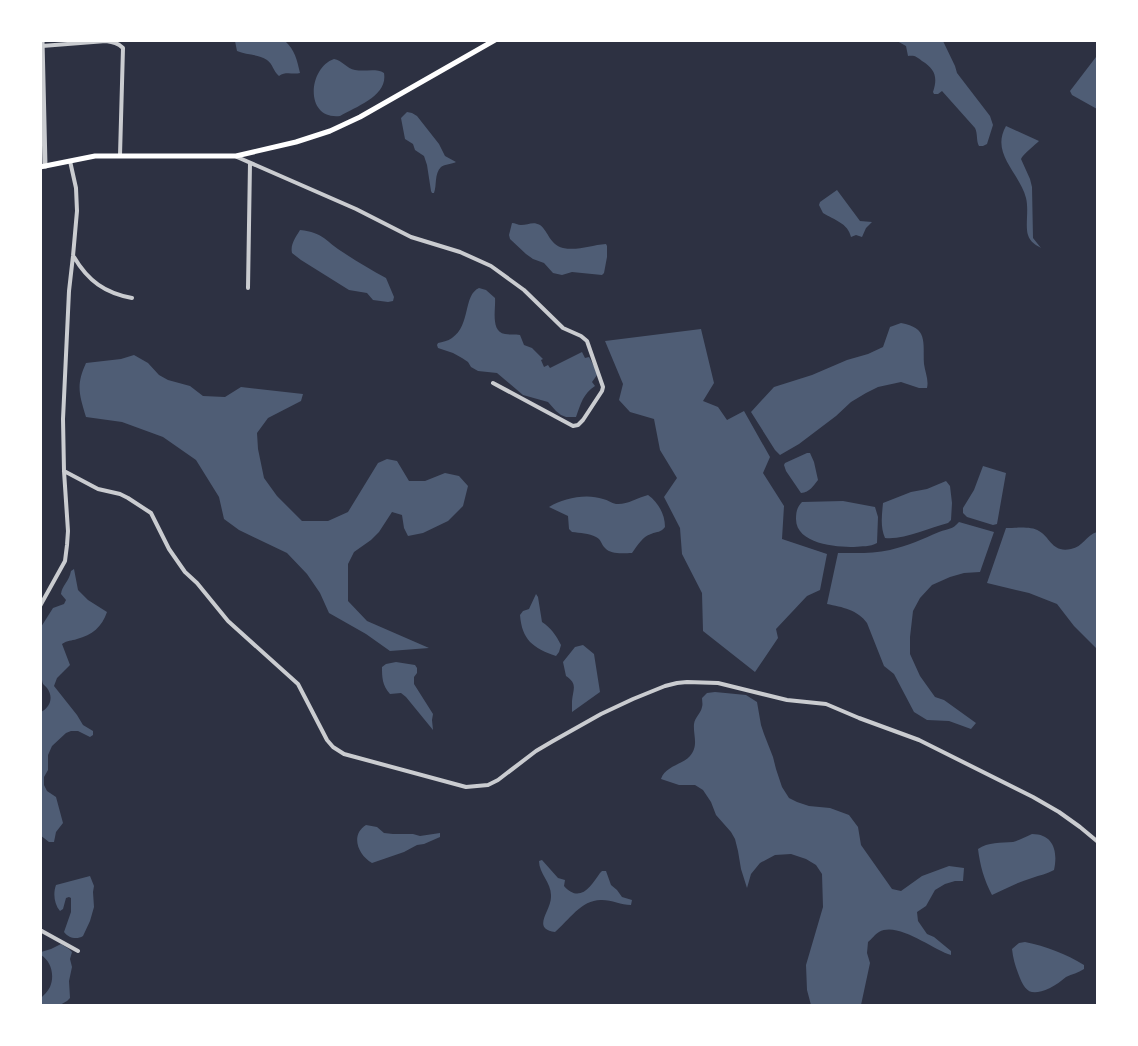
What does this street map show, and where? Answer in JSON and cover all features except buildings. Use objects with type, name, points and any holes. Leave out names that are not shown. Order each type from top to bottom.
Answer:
[{"type":"main road","points":[[43,167],[95,156],[236,156],[296,142],[330,131],[404,93],[495,40]]},
{"type":"street","points":[[43,167],[42,43],[106,41],[123,48],[120,155]]},
{"type":"street","points":[[236,156],[356,209],[411,237],[480,260],[517,284],[567,331],[587,341],[603,387],[578,425],[573,426],[493,383]]},
{"type":"street","points":[[40,606],[66,554],[68,531],[63,419],[65,354],[76,210],[76,188],[70,160]]},
{"type":"street","points":[[248,288],[250,163]]},
{"type":"street","points":[[73,256],[94,282],[118,296],[132,298]]},
{"type":"street","points":[[64,471],[98,489],[120,494],[151,513],[172,555],[185,572],[228,621],[294,679],[327,740],[344,754],[466,787],[488,785],[536,751],[601,714],[633,699],[677,683],[718,683],[788,700],[826,704],[919,740],[996,777],[1050,807],[1098,842]]},
{"type":"street","points":[[40,930],[78,951]]},
{"type":"water","points":[[235,41],[285,41],[297,60],[300,73],[279,76],[267,60],[237,51]]},
{"type":"water","points":[[897,41],[943,41],[957,73],[990,116],[993,125],[987,144],[979,146],[975,128],[942,91],[934,94],[935,78],[930,67],[916,57],[908,56],[906,46]]},
{"type":"water","points":[[1096,57],[1098,58],[1097,109],[1072,95],[1070,91]]},
{"type":"water","points":[[334,59],[352,69],[384,73],[384,81],[376,94],[340,116],[328,115],[320,110],[315,102],[315,82],[319,72],[325,64]]},
{"type":"water","points":[[407,112],[417,116],[439,144],[445,156],[456,162],[443,166],[439,170],[434,193],[431,191],[424,156],[405,139],[401,118]]},
{"type":"water","points":[[1006,126],[1039,141],[1021,159],[1032,187],[1033,238],[1041,248],[1029,237],[1026,198],[1004,154],[1002,136]]},
{"type":"water","points":[[837,190],[860,221],[872,222],[862,237],[856,235],[851,237],[844,225],[823,213],[820,202]]},
{"type":"water","points":[[512,223],[540,225],[555,244],[563,248],[606,244],[607,257],[604,273],[602,275],[572,272],[562,275],[553,273],[544,263],[533,259],[510,239]]},
{"type":"water","points":[[300,230],[319,235],[386,278],[394,297],[393,301],[373,300],[367,293],[349,290],[301,260],[292,253],[294,241]]},
{"type":"water","points":[[479,288],[486,290],[495,298],[497,329],[505,334],[520,335],[524,345],[532,348],[543,359],[541,360],[544,367],[548,365],[550,368],[582,352],[585,358],[589,357],[597,375],[592,382],[595,386],[585,396],[576,417],[561,415],[548,402],[523,395],[497,373],[478,371],[462,358],[438,348],[438,343],[450,339],[458,332],[471,297]]},
{"type":"water","points":[[901,323],[916,328],[922,337],[927,388],[901,382],[878,387],[851,402],[799,444],[780,455],[751,412],[774,387],[812,375],[883,347],[890,327]]},
{"type":"water","points":[[701,329],[714,383],[703,401],[718,407],[727,420],[744,411],[770,457],[763,473],[784,506],[782,539],[827,554],[820,590],[807,596],[776,629],[778,638],[755,672],[703,631],[702,593],[682,554],[680,528],[664,497],[677,478],[660,450],[654,419],[630,412],[619,400],[623,384],[605,341]]},
{"type":"water","points":[[134,355],[148,363],[159,375],[190,386],[203,396],[225,397],[241,387],[303,394],[301,401],[268,418],[257,433],[264,478],[277,496],[302,521],[328,521],[348,512],[378,463],[387,459],[397,461],[409,481],[425,481],[445,473],[459,476],[468,486],[463,506],[448,521],[423,533],[408,536],[402,515],[392,512],[379,532],[354,552],[348,564],[348,601],[367,621],[429,648],[390,651],[329,613],[320,593],[307,574],[287,553],[239,530],[224,519],[219,497],[196,460],[163,437],[122,422],[86,417],[80,390],[81,377],[86,363],[121,359]]},
{"type":"water","points":[[810,453],[814,462],[818,480],[809,490],[801,493],[784,465]]},
{"type":"water","points":[[983,466],[1006,473],[997,524],[993,525],[967,517],[963,513],[963,508],[974,490]]},
{"type":"water","points":[[946,481],[950,486],[952,503],[951,520],[948,523],[908,535],[885,538],[882,525],[883,503]]},
{"type":"water","points":[[648,495],[660,509],[665,527],[645,537],[632,553],[611,552],[596,537],[572,532],[569,529],[568,516],[549,507],[575,497],[597,497],[620,504]]},
{"type":"water","points":[[843,501],[875,507],[878,517],[877,543],[854,547],[828,545],[810,539],[798,527],[797,512],[802,502]]},
{"type":"water","points":[[959,522],[994,532],[980,572],[950,577],[932,585],[920,598],[913,611],[910,654],[920,676],[935,697],[944,700],[976,723],[971,729],[949,721],[927,720],[914,712],[894,674],[884,666],[867,623],[854,612],[827,604],[838,553],[871,553],[890,550],[950,528]]},
{"type":"water","points":[[1006,528],[1036,529],[1056,547],[1065,550],[1075,548],[1097,532],[1097,649],[1074,626],[1057,604],[1029,593],[987,583]]},
{"type":"water","points":[[74,569],[78,590],[88,600],[107,612],[92,633],[62,644],[70,665],[57,678],[54,686],[83,725],[93,731],[93,735],[90,737],[78,731],[66,733],[52,746],[48,755],[48,770],[44,777],[44,785],[47,791],[56,797],[63,823],[56,832],[54,842],[49,842],[40,835],[41,712],[47,708],[51,698],[42,680],[41,627],[53,608],[64,604],[66,600],[61,594]]},
{"type":"water","points":[[536,594],[542,622],[553,632],[561,645],[556,656],[535,646],[523,631],[520,615],[529,609]]},
{"type":"water","points":[[583,645],[594,654],[600,692],[572,712],[574,687],[566,676],[563,662],[575,647]]},
{"type":"water","points":[[396,662],[415,665],[417,668],[414,684],[433,714],[433,730],[406,697],[401,693],[390,694],[385,687],[382,667]]},
{"type":"water","points":[[707,693],[746,695],[757,702],[761,725],[782,787],[789,798],[809,806],[830,808],[849,815],[858,827],[861,845],[892,889],[901,891],[922,876],[949,866],[964,868],[963,881],[945,884],[935,890],[926,906],[917,912],[918,921],[927,934],[951,951],[951,955],[896,930],[879,932],[868,942],[867,953],[870,963],[861,1005],[811,1005],[807,990],[806,965],[823,907],[822,874],[816,865],[806,859],[791,854],[775,855],[760,863],[751,874],[747,888],[735,839],[716,815],[703,790],[695,785],[679,785],[661,779],[666,771],[687,759],[693,752],[694,724],[701,709],[702,698]]},
{"type":"water","points":[[366,825],[377,827],[384,833],[420,836],[440,833],[440,837],[372,863],[363,855],[357,839],[361,829]]},
{"type":"water","points":[[1032,834],[1045,837],[1053,845],[1054,870],[992,895],[983,872],[978,849],[990,844],[1013,842]]},
{"type":"water","points":[[542,860],[558,878],[565,880],[564,886],[575,893],[585,891],[602,871],[606,871],[611,885],[622,897],[632,900],[631,905],[606,900],[588,903],[576,911],[555,932],[548,930],[543,923],[551,892],[541,870],[539,861]]},
{"type":"water","points":[[90,876],[94,886],[94,907],[83,936],[73,938],[64,932],[71,912],[71,898],[66,898],[63,909],[60,911],[55,902],[55,888],[56,885]]},
{"type":"water","points":[[1025,942],[1063,954],[1084,965],[1084,969],[1050,988],[1038,992],[1029,991],[1021,979],[1012,949],[1019,943]]},
{"type":"water","points":[[61,944],[72,952],[70,998],[60,1005],[41,1005],[41,998],[50,987],[52,973],[50,965],[41,952]]}]
